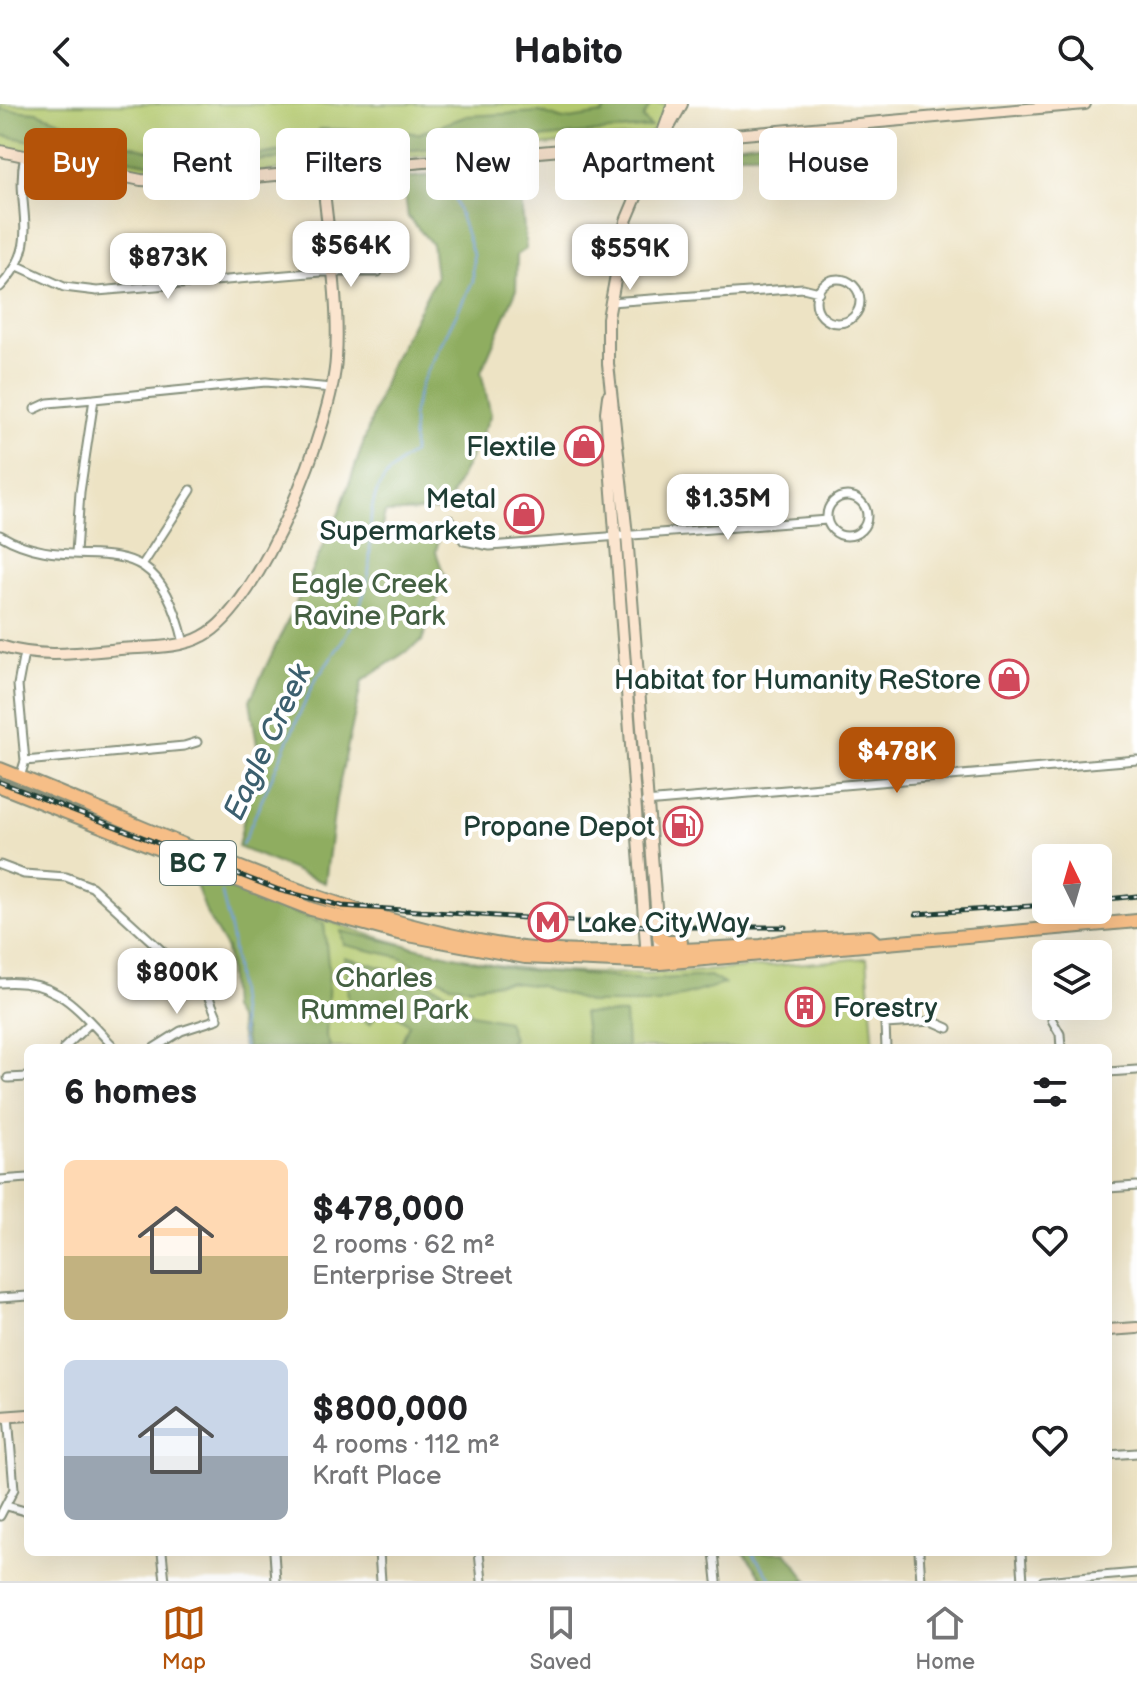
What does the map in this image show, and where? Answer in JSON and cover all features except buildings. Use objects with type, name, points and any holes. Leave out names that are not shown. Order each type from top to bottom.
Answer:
[{"type":"main road","name":"BC 7","points":[[0,769],[321,900],[418,928],[531,948],[655,953],[761,946],[783,941],[869,937],[875,942]]},
{"type":"main road","name":"BC 7","points":[[0,786],[311,909],[367,925],[525,957],[870,947],[875,942],[1137,921]]},
{"type":"street","points":[[665,128],[673,104]]},
{"type":"street","points":[[668,128],[682,104]]},
{"type":"street","points":[[743,133],[1085,104]]},
{"type":"street","points":[[410,163],[555,150]]},
{"type":"street","points":[[0,151],[24,155]]},
{"type":"street","points":[[127,175],[170,183],[276,175]]},
{"type":"street","points":[[0,287],[18,266],[27,232],[26,200]]},
{"type":"street","points":[[0,646],[24,653],[53,655],[184,643],[205,635],[223,622],[278,541],[332,388],[337,349],[325,200]]},
{"type":"street","points":[[634,200],[626,221],[610,302],[610,386],[636,803],[655,953]]},
{"type":"street","points":[[18,266],[64,287],[97,291],[331,272],[378,272]]},
{"type":"street","points":[[828,282],[849,282],[859,292],[857,313],[845,322],[831,321],[817,306],[819,292],[828,282]]},
{"type":"street","points":[[610,302],[803,288],[819,292]]},
{"type":"street","points":[[35,409],[48,403],[266,382],[332,388]]},
{"type":"street","points":[[76,553],[80,492],[94,399]]},
{"type":"street","points":[[143,564],[191,490]]},
{"type":"street","points":[[838,498],[858,499],[866,510],[866,523],[851,536],[833,531],[827,520],[829,507],[838,498]]},
{"type":"street","points":[[450,519],[464,541],[490,546],[827,520]]},
{"type":"street","points":[[0,535],[40,549],[119,556],[143,564],[169,597],[184,643]]},
{"type":"street","points":[[621,535],[648,801],[655,953]]},
{"type":"street","points":[[20,777],[25,761],[18,691],[24,653]]},
{"type":"street","points":[[25,761],[184,746],[197,742]]},
{"type":"street","points":[[636,803],[1137,760]]},
{"type":"street","points":[[0,865],[24,874],[66,877],[92,887],[206,991],[218,1019],[181,1031],[160,1044]]},
{"type":"street","points":[[0,983],[21,981],[52,989],[111,1044]]},
{"type":"street","points":[[1052,1020],[1060,1034],[1061,1044]]},
{"type":"street","points":[[886,1044],[885,1024],[932,1021],[948,1028]]},
{"type":"street","points":[[68,1044],[90,1023]]},
{"type":"street","points":[[1112,1072],[1137,1070]]},
{"type":"street","points":[[8,1078],[24,1077]]},
{"type":"street","points":[[0,1180],[24,1178]]},
{"type":"street","points":[[1112,1188],[1137,1186]]},
{"type":"street","points":[[0,1298],[24,1296]]},
{"type":"street","points":[[1112,1330],[1137,1328]]},
{"type":"street","points":[[0,1516],[14,1489],[4,1416],[24,1415]]},
{"type":"street","points":[[1112,1455],[1137,1453]]},
{"type":"street","points":[[7,1506],[24,1511]]},
{"type":"street","points":[[162,1556],[165,1581]]},
{"type":"street","points":[[274,1556],[276,1581]]},
{"type":"street","points":[[380,1556],[381,1581]]},
{"type":"street","points":[[479,1556],[482,1581]]},
{"type":"street","points":[[714,1556],[717,1581]]},
{"type":"street","points":[[919,1556],[921,1581]]},
{"type":"street","points":[[1021,1556],[1023,1581]]},
{"type":"street","points":[[1043,1581],[1137,1573]]},
{"type":"green space","points":[[0,104],[668,104],[657,128],[555,128],[555,144],[539,145],[539,128],[426,128],[426,156],[410,158],[410,128],[276,128],[276,171],[260,172],[260,128],[143,128],[143,174],[127,171],[127,128],[24,128],[24,151],[0,147]]},
{"type":"green space","points":[[609,104],[651,104],[643,118],[651,127],[555,128],[555,136],[539,138],[539,128],[434,128],[467,116],[540,112],[563,120],[602,114]]},
{"type":"green space","points":[[0,109],[37,112],[70,125],[98,128],[24,128],[24,140],[0,135]]},
{"type":"green space","points":[[426,131],[426,149],[410,150],[410,132]]},
{"type":"green space","points":[[759,142],[759,154],[743,154],[743,144]]},
{"type":"green space","points":[[127,144],[143,149],[143,162],[127,159]]},
{"type":"green space","points":[[276,152],[276,159],[260,160],[260,155]]},
{"type":"green space","name":"Eagle Creek Ravine Park","points":[[426,176],[426,200],[521,200],[526,249],[517,255],[516,291],[481,372],[491,415],[448,503],[437,510],[385,513],[380,535],[439,538],[436,552],[445,578],[422,641],[362,681],[336,799],[325,883],[238,847],[258,751],[250,700],[339,513],[389,369],[436,277],[432,244],[408,217],[406,200],[410,200],[410,177]]},
{"type":"green space","points":[[192,874],[324,924],[329,973],[326,1036],[329,1044],[246,1044],[244,1030],[231,1009],[227,949],[208,917]]},
{"type":"green space","name":"Charles Rummel Park","points":[[213,878],[368,934],[447,955],[528,969],[655,973],[867,958],[874,1044],[242,1044]]},
{"type":"green space","points":[[341,931],[513,969],[645,980],[710,976],[724,984],[658,1003],[591,1003],[539,986],[508,982],[469,987],[451,985],[400,957],[344,945]]},
{"type":"green space","points":[[344,957],[431,985],[448,993],[472,1014],[507,1021],[513,1039],[508,1044],[401,1044],[409,1024],[383,1006],[370,1024],[350,1014]]},
{"type":"green space","points":[[583,1013],[625,1014],[627,1044],[587,1044]]},
{"type":"green space","points":[[747,1556],[789,1556],[808,1581],[765,1581]]},
{"type":"waterway","name":"Eagle Creek","points":[[242,845],[314,682],[342,641],[359,608],[368,576],[373,502],[380,485],[393,469],[413,453],[413,413],[421,384],[473,281],[473,254],[455,200]]},
{"type":"waterway","name":"Eagle Creek","points":[[222,893],[232,939],[244,1044]]},
{"type":"waterway","name":"Eagle Creek","points":[[755,1556],[773,1581]]},
{"type":"railway","points":[[0,782],[279,890],[342,906],[664,927],[785,927]]},
{"type":"railway","points":[[1112,899],[1137,896]]},
{"type":"railway","points":[[916,914],[1032,906]]},
{"type":"place","name":"Flextile","points":[[584,446]]},
{"type":"place","name":"Metal Supermarkets","points":[[524,514]]},
{"type":"place","name":"Habitat for Humanity ReStore","points":[[1009,679]]},
{"type":"place","name":"Propane Depot","points":[[683,826]]},
{"type":"place","name":"Lake City Way","points":[[548,922]]},
{"type":"place","name":"Forestry","points":[[805,1007]]}]
